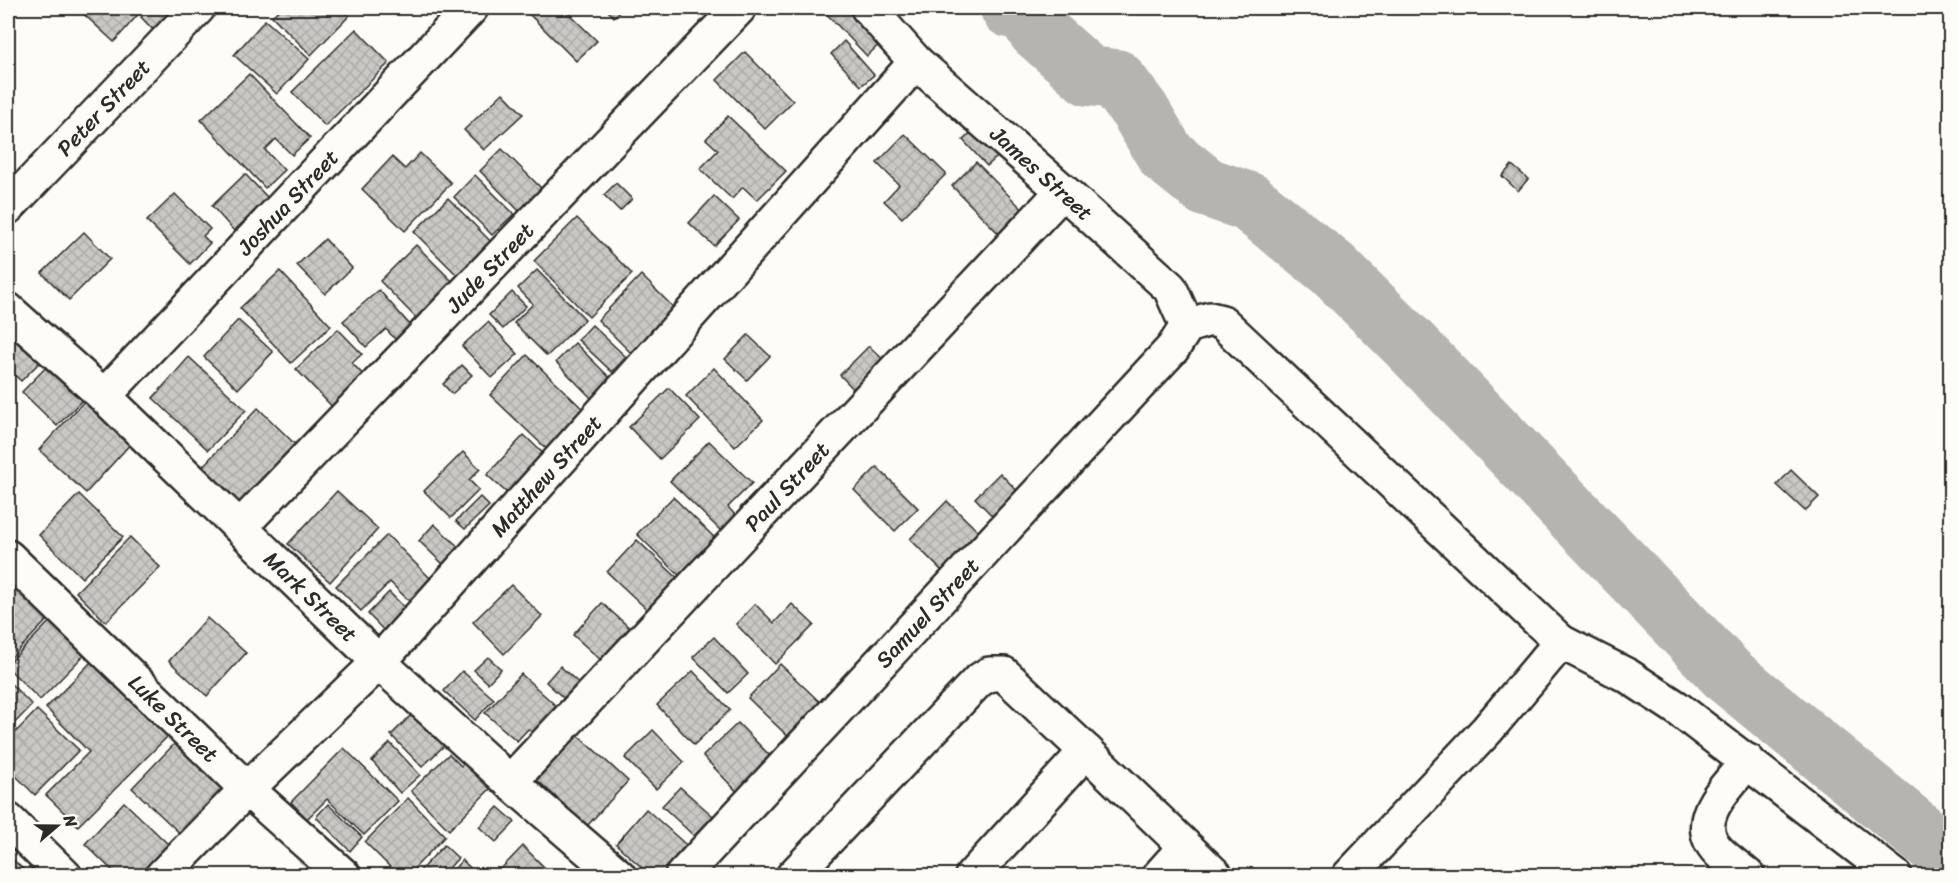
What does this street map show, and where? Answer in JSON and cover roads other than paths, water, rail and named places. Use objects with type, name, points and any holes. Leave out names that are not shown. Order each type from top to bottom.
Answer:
[{"type":"street","name":"Peter Street","points":[[8,207],[198,8]]},
{"type":"street","name":"Joshua Street","points":[[104,396],[471,8]]},
{"type":"street","name":"Jude Street","points":[[240,527],[739,8]]},
{"type":"street","name":"James Street","points":[[868,8],[916,62],[1170,288],[1180,337]]},
{"type":"street","name":"Matthew Street","points":[[162,876],[247,789],[379,662],[916,62]]},
{"type":"street","name":"Paul Street","points":[[510,782],[1063,191]]},
{"type":"street","name":"Mark Street","points":[[8,310],[104,396],[379,662],[510,782],[619,876]]},
{"type":"street","points":[[1180,337],[1210,318],[1222,322],[1561,642],[1628,676],[1677,708],[1896,876]]},
{"type":"street","name":"Samuel Street","points":[[682,876],[1180,337]]},
{"type":"street","name":"Luke Street","points":[[8,557],[247,789],[344,876]]},
{"type":"street","points":[[1349,876],[1487,730],[1561,642]]},
{"type":"street","points":[[793,876],[978,681],[989,674],[1004,674],[1216,876]]},
{"type":"street","points":[[972,876],[1086,751]]},
{"type":"street","points":[[1748,761],[1712,806],[1708,819],[1708,834],[1718,851],[1748,876]]},
{"type":"street","points":[[8,820],[65,876]]},
{"type":"street","points":[[1159,876],[1185,847]]},
{"type":"waterway","points":[[1010,8],[1025,11],[1037,30],[1089,76],[1116,79],[1140,111],[1166,155],[1206,187],[1249,202],[1333,269],[1411,346],[1729,676],[1950,857]]}]
